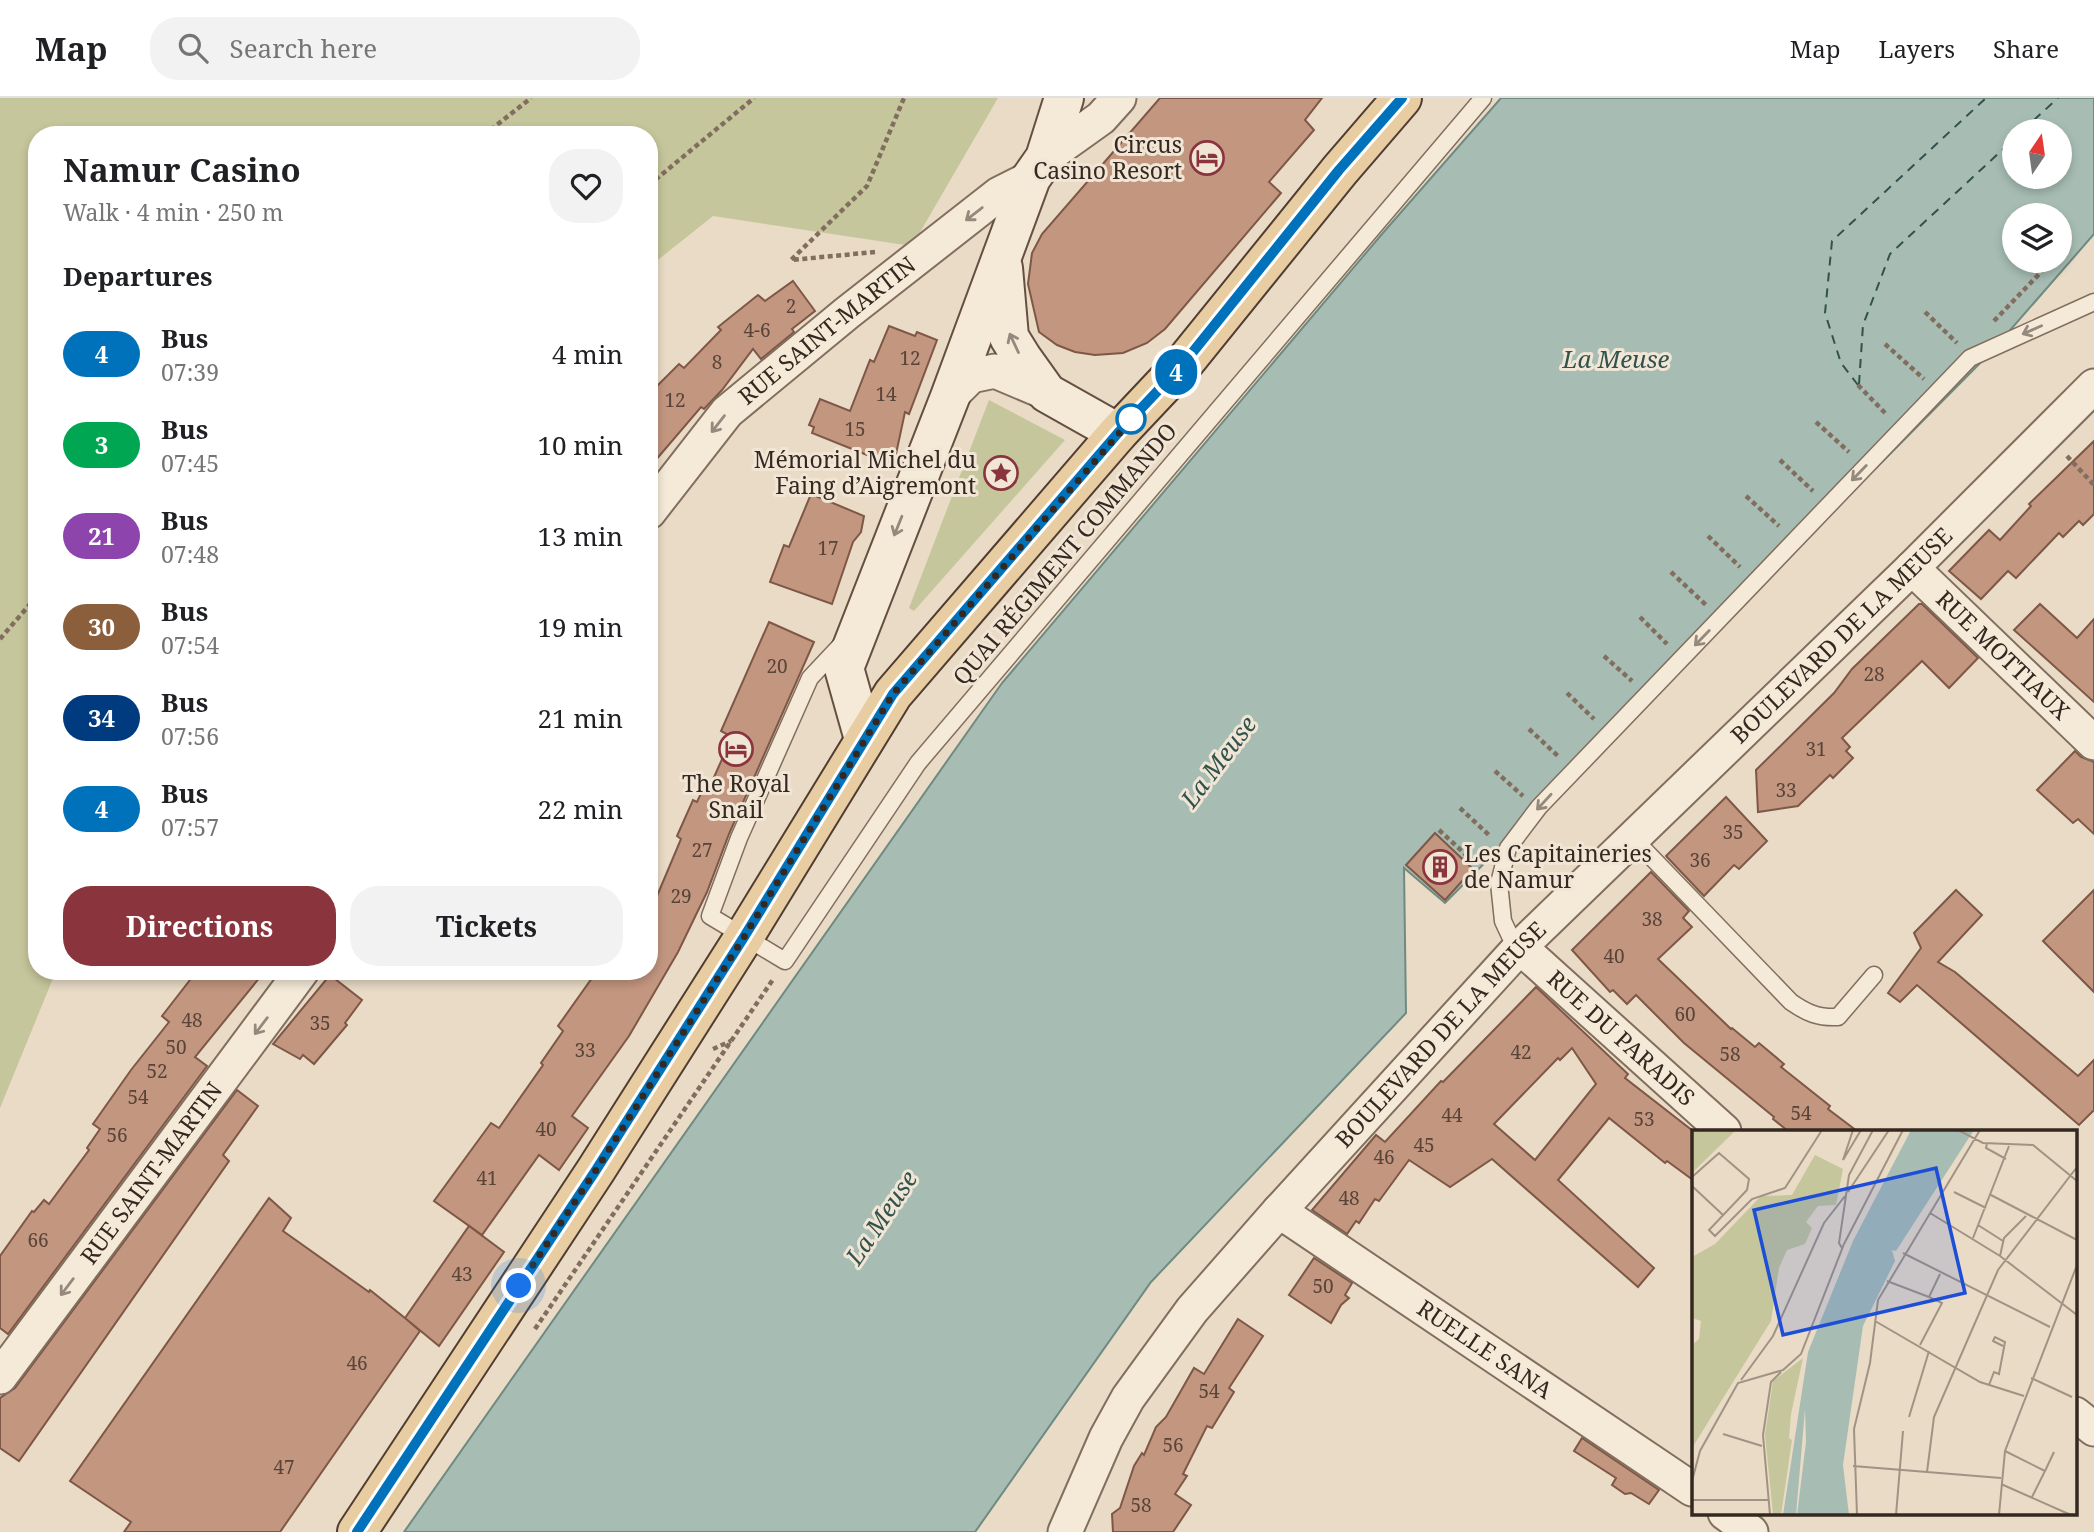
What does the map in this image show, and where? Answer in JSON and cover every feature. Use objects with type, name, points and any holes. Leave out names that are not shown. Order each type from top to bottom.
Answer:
[{"type":"main road","points":[[864,739],[844,668],[1064,98]]},
{"type":"main road","points":[[357,1532],[596,1170],[744,937],[893,694],[1118,433],[1184,363],[1339,170],[1402,98]]},
{"type":"main road","points":[[1002,257],[1009,337],[1046,393],[1118,433]]},
{"type":"main road","points":[[859,626],[867,670],[893,694]]},
{"type":"street","name":"RUE SAINT-MARTIN","points":[[658,500],[727,412],[847,313],[1101,118],[1119,98]]},
{"type":"street","points":[[950,397],[971,376],[995,371],[1046,393]]},
{"type":"street","name":"BOULEVARD DE LA MEUSE","points":[[1065,1532],[1106,1438],[1128,1398],[1192,1310],[1279,1211],[1520,947],[1912,568],[2094,386]]},
{"type":"street","name":"RUE MOTTIAUX","points":[[1912,568],[2094,743]]},
{"type":"street","name":"RUE DU PARADIS","points":[[1520,947],[1723,1130]]},
{"type":"street","name":"RUE SAINT-MARTIN","points":[[0,1377],[295,980]]},
{"type":"street","name":"RUELLE SANA","points":[[1279,1211],[1692,1488]]},
{"type":"street","points":[[2076,1415],[2094,1429]]},
{"type":"street","points":[[1726,1514],[1751,1532]]},
{"type":"lane","name":"QUAI RÉGIMENT COMMANDO","points":[[785,961],[918,762],[1483,98]]},
{"type":"lane","points":[[1520,947],[1510,936],[1503,921],[1499,883],[1508,848],[1539,807],[1970,358],[2094,302]]},
{"type":"lane","points":[[785,961],[710,916],[739,838],[810,677],[859,626]]},
{"type":"lane","points":[[1633,838],[1791,1002],[1806,1012],[1821,1018],[1838,1017],[1874,975]]},
{"type":"path","points":[[495,126],[531,98]]},
{"type":"path","points":[[658,178],[754,98]]},
{"type":"path","points":[[904,98],[867,186],[791,260],[877,252],[921,256]]},
{"type":"path","points":[[1925,312],[1965,351]]},
{"type":"path","points":[[1885,344],[1932,386]]},
{"type":"path","points":[[1858,385],[1901,430]]},
{"type":"path","points":[[1816,422],[1851,453]]},
{"type":"path","points":[[2047,434],[2094,485]]},
{"type":"path","points":[[1780,460],[1815,492]]},
{"type":"path","points":[[1746,496],[1780,528]]},
{"type":"path","points":[[1708,536],[1742,568]]},
{"type":"path","points":[[1671,572],[1714,614]]},
{"type":"path","points":[[0,639],[28,606]]},
{"type":"path","points":[[1640,617],[1668,644]]},
{"type":"path","points":[[1604,656],[1642,690]]},
{"type":"path","points":[[1567,694],[1595,720]]},
{"type":"path","points":[[1529,729],[1569,766]]},
{"type":"path","points":[[1495,771],[1533,804]]},
{"type":"path","points":[[1460,808],[1497,842]]},
{"type":"path","points":[[732,1040],[785,961]]},
{"type":"green space","points":[[0,98],[998,98],[912,246],[713,216],[658,260],[658,126],[28,126],[28,980],[52,980],[0,1108]]},
{"type":"green space","points":[[989,400],[1065,440],[914,611],[909,608]]},
{"type":"water","name":"La Meuse","points":[[1501,98],[2094,98],[2094,234],[2072,259],[2072,203],[2002,203],[2002,273],[2060,273],[1992,351],[1445,903],[1404,868],[1406,1013],[1151,1282],[975,1532],[404,1532],[1002,683],[1382,234]]},
{"type":"building","points":[[1160,98],[1322,98],[1305,120],[1314,130],[1269,182],[1281,193],[1165,329],[1147,343],[1123,353],[1095,355],[1075,352],[1057,345],[1039,332],[1028,284],[1032,253],[1042,234]]},
{"type":"building","points":[[793,281],[815,311],[761,359],[753,349],[722,390],[704,409],[701,407],[658,457],[658,385],[679,364],[684,368],[721,330],[718,327],[758,295],[765,301]]},
{"type":"building","points":[[889,326],[915,336],[917,332],[937,340],[909,414],[905,412],[896,454],[887,463],[812,433],[814,427],[809,425],[820,399],[850,411],[870,360],[874,362]]},
{"type":"building","points":[[2094,441],[2094,514],[2083,525],[2079,521],[2063,537],[2059,533],[2016,578],[2008,571],[1981,599],[1949,571],[1989,530],[2000,540],[2031,506],[2029,504]]},
{"type":"building","points":[[811,494],[864,516],[861,532],[853,542],[832,604],[770,582],[784,545],[789,547]]},
{"type":"building","points":[[1919,604],[1978,658],[1949,688],[1922,661],[1842,738],[1850,747],[1846,751],[1853,758],[1833,778],[1830,775],[1798,806],[1758,812],[1756,770],[1834,693],[1852,669]]},
{"type":"building","points":[[2040,604],[2077,638],[2094,619],[2094,702],[2014,630]]},
{"type":"building","points":[[769,622],[814,642],[729,834],[707,892],[678,952],[629,1036],[572,1116],[588,1128],[559,1170],[539,1155],[482,1235],[434,1201],[491,1123],[499,1128],[543,1065],[541,1063],[563,1031],[558,1026],[591,980],[658,980],[658,894],[681,839],[677,836],[693,800],[697,802],[705,785],[710,786],[732,737],[721,731]]},
{"type":"building","points":[[2075,751],[2081,757],[2094,762],[2094,834],[2078,819],[2073,823],[2037,790]]},
{"type":"building","points":[[1726,797],[1767,841],[1739,869],[1734,865],[1704,896],[1666,856]]},
{"type":"building","name":"Les Capitaineries de Namur","points":[[1435,833],[1473,869],[1445,900],[1406,865]]},
{"type":"building","points":[[1651,872],[1689,911],[1683,918],[1692,927],[1658,959],[1731,1029],[1755,1047],[1759,1043],[1784,1064],[1781,1067],[1856,1130],[1787,1130],[1684,1043],[1636,995],[1627,1004],[1613,990],[1610,992],[1572,950]]},
{"type":"building","points":[[1956,890],[1982,915],[1938,962],[1955,972],[2078,1076],[2094,1060],[2094,1110],[2079,1125],[1917,985],[1900,1002],[1888,993],[1921,948],[1914,933]]},
{"type":"building","points":[[2094,890],[2094,992],[2043,941]]},
{"type":"building","points":[[190,980],[258,980],[195,1057],[207,1066],[8,1334],[0,1328],[0,1256],[32,1211],[44,1200],[49,1204],[89,1150],[87,1148],[100,1129],[93,1124],[169,1022],[162,1016]]},
{"type":"building","points":[[326,980],[336,980],[362,1000],[345,1023],[347,1025],[314,1064],[303,1055],[300,1059],[273,1044]]},
{"type":"building","points":[[1536,987],[1628,1074],[1625,1078],[1692,1130],[1692,1179],[1667,1161],[1665,1163],[1609,1118],[1558,1180],[1654,1268],[1638,1287],[1492,1159],[1450,1187],[1409,1160],[1379,1201],[1375,1199],[1359,1223],[1356,1221],[1347,1234],[1312,1210],[1376,1135],[1385,1142],[1441,1081],[1443,1082]],"holes":[[[1572,1048],[1596,1084],[1535,1160],[1494,1124],[1558,1058],[1560,1060]]]},
{"type":"building","points":[[237,1090],[258,1106],[223,1155],[229,1161],[19,1461],[0,1448],[0,1398],[15,1388]]},
{"type":"building","points":[[269,1198],[291,1218],[283,1231],[369,1292],[370,1290],[420,1331],[280,1532],[124,1532],[131,1522],[70,1481]]},
{"type":"building","points":[[469,1226],[504,1252],[439,1346],[405,1318]]},
{"type":"building","points":[[1314,1258],[1352,1283],[1345,1295],[1349,1298],[1341,1305],[1331,1323],[1289,1295]]},
{"type":"building","points":[[1238,1319],[1263,1336],[1229,1388],[1234,1392],[1212,1428],[1207,1426],[1183,1474],[1187,1476],[1175,1494],[1191,1505],[1173,1532],[1113,1532],[1112,1514],[1120,1508],[1134,1466],[1142,1453],[1144,1455],[1156,1427],[1166,1417],[1194,1368],[1204,1374]]},
{"type":"building","points":[[1582,1438],[1659,1490],[1649,1504],[1612,1485],[1616,1478],[1574,1451]]},
{"type":"ferry route","points":[[1858,385],[1841,363],[1825,313],[1832,241],[1986,98]]},
{"type":"ferry route","points":[[2035,119],[2058,98]]},
{"type":"ferry route","points":[[1859,384],[1863,325],[1890,254],[2002,150]]},
{"type":"bus line","name":"4","points":[[357,1532],[596,1170],[744,937],[893,694],[1118,433],[1184,363],[1339,170],[1402,98]]},
{"type":"place","name":"Circus Casino Resort","points":[[1207,158]]},
{"type":"place","name":"Mémorial Michel du Faing d’Aigremont","points":[[1001,473]]},
{"type":"place","name":"The Royal Snail","points":[[736,749]]},
{"type":"place","name":"Les Capitaineries de Namur","points":[[1440,867]]},
{"type":"route","points":[[519,1286],[744,937],[893,694],[1135,415],[1131,419]]}]
